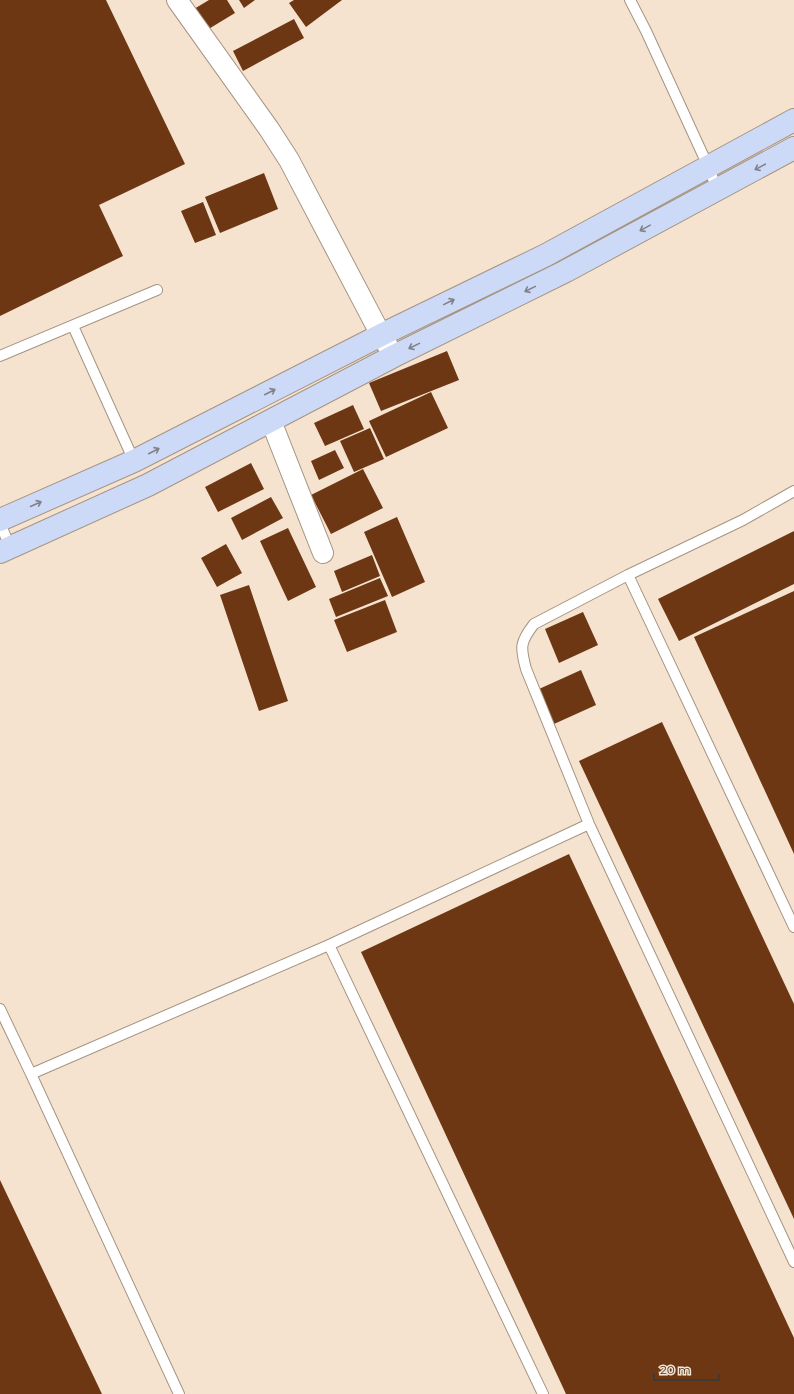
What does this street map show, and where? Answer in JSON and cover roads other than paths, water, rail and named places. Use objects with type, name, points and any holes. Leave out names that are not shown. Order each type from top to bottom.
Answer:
[{"type":"street","points":[[178,0],[269,129],[289,160],[381,335],[394,356]]},
{"type":"street","points":[[0,520],[134,461],[381,335],[546,255],[794,120]]},
{"type":"street","points":[[5,549],[148,485],[394,356],[566,271],[794,148]]},
{"type":"street","points":[[271,421],[323,553]]},
{"type":"lane","points":[[630,0],[646,31],[708,166],[716,189]]},
{"type":"lane","points":[[0,356],[156,290]]},
{"type":"lane","points":[[73,326],[134,461]]},
{"type":"lane","points":[[794,490],[743,520],[534,624],[524,636],[521,653],[526,669],[589,824],[794,1262]]},
{"type":"lane","points":[[0,523],[5,549]]},
{"type":"lane","points":[[628,576],[794,928]]},
{"type":"lane","points":[[31,1074],[328,945],[589,824]]},
{"type":"lane","points":[[328,945],[543,1394]]},
{"type":"lane","points":[[0,1009],[180,1394]]}]
